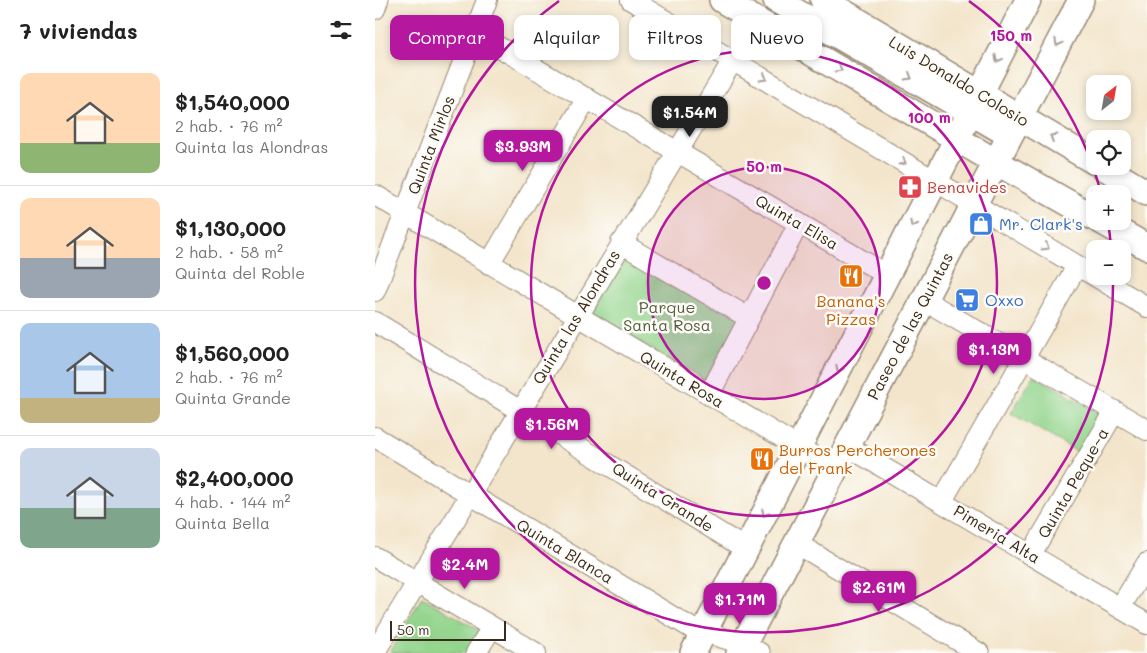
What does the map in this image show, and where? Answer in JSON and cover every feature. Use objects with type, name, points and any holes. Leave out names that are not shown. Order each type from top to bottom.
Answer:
[{"type":"main road","points":[[722,0],[995,162],[1086,213]]},
{"type":"main road","points":[[776,0],[975,103]]},
{"type":"main road","name":"Luis Donaldo Colosio","points":[[823,0],[975,103],[1014,126],[1086,158]]},
{"type":"main road","points":[[698,643],[1029,0]]},
{"type":"main road","name":"Paseo de las Quintas","points":[[747,650],[796,543],[1081,0]]},
{"type":"main road","points":[[1117,175],[1147,193]]},
{"type":"main road","points":[[1117,230],[1147,247]]},
{"type":"street","points":[[375,9],[378,0]]},
{"type":"street","name":"Quinta Mirlos","points":[[482,15],[487,0]]},
{"type":"street","points":[[631,0],[731,59]]},
{"type":"street","name":"Quinta Elisa","points":[[504,50],[887,274]]},
{"type":"street","name":"Quinta Mirlos","points":[[375,291],[465,60]]},
{"type":"street","points":[[733,60],[1147,308]]},
{"type":"street","name":"Quinta las Alondras","points":[[375,652],[676,151],[733,60]]},
{"type":"street","points":[[489,264],[587,98]]},
{"type":"street","name":"Quinta Rosa","points":[[375,195],[835,470]]},
{"type":"street","points":[[709,395],[799,223]]},
{"type":"street","points":[[621,243],[749,318]]},
{"type":"street","points":[[941,501],[1077,266]]},
{"type":"street","points":[[924,300],[1147,430]]},
{"type":"street","name":"Quinta Grande","points":[[375,322],[747,549]]},
{"type":"street","name":"Quinta Peque~a","points":[[1031,554],[1115,411]]},
{"type":"street","name":"Quinta Blanca","points":[[375,437],[693,629],[698,643],[747,650]]},
{"type":"street","name":"Pimeria Alta","points":[[847,446],[1147,624]]},
{"type":"street","points":[[796,543],[979,653]]},
{"type":"street","points":[[375,558],[536,653]]},
{"type":"street","points":[[1120,608],[1147,563]]},
{"type":"street","points":[[476,653],[492,627]]},
{"type":"green space","name":"Parque Santa Rosa","points":[[628,252],[741,318],[705,380],[592,314]]},
{"type":"green space","points":[[1034,375],[1102,415],[1079,453],[1011,413]]},
{"type":"green space","points":[[422,597],[479,630],[466,653],[390,653]]},
{"type":"place","name":"Benavides","points":[[910,187]]},
{"type":"place","name":"Mr. Clark's","points":[[981,224]]},
{"type":"place","name":"Banana's Pizzas","points":[[851,276]]},
{"type":"place","name":"Oxxo","points":[[967,300]]},
{"type":"place","name":"Burros Percherones del Frank","points":[[762,459]]}]
